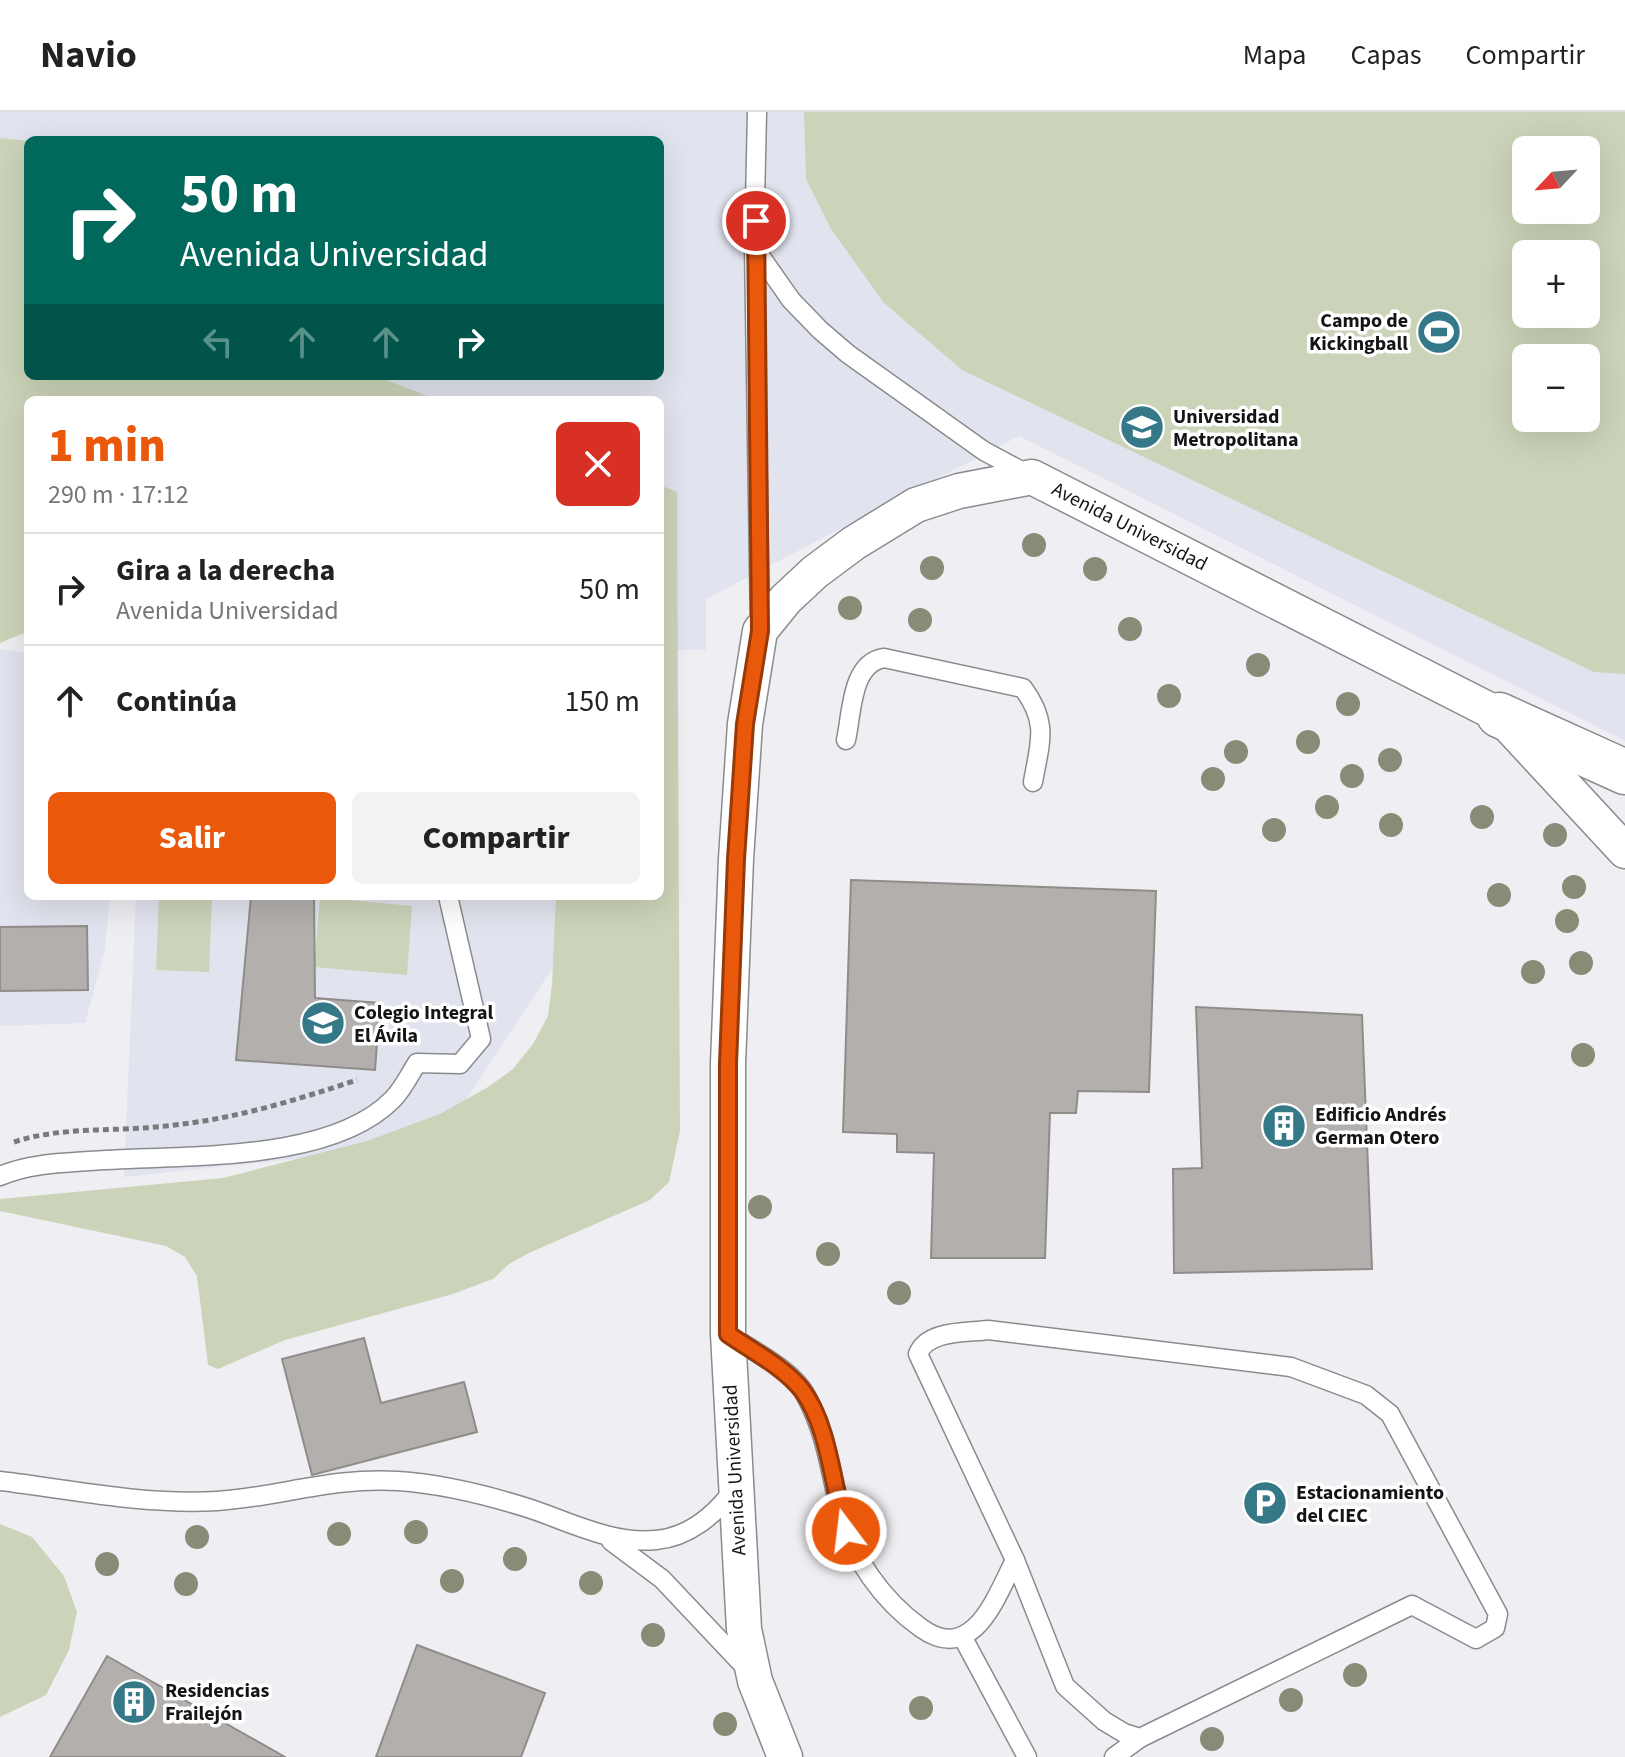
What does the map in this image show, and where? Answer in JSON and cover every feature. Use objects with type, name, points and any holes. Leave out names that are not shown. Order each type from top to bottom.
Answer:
[{"type":"highway","points":[[1499,715],[1625,772]]},
{"type":"street","name":"Avenida Universidad","points":[[785,1757],[755,1681],[741,1597],[728,1334],[728,1064],[736,859],[745,724],[760,631],[786,599],[815,572],[854,543],[916,505],[959,491],[1032,477],[1499,715]]},
{"type":"street","points":[[1499,715],[1625,851]]},
{"type":"lane","points":[[757,112],[754,247],[760,631]]},
{"type":"lane","points":[[754,247],[791,300],[848,354],[984,451],[1032,477]]},
{"type":"lane","points":[[846,740],[861,673],[876,659],[884,658],[1023,688],[1039,714],[1042,729],[1033,782]]},
{"type":"lane","points":[[0,1176],[16,1169],[58,1163],[216,1156],[330,1137],[393,1099],[417,1063],[460,1064],[481,1039],[449,900]]},
{"type":"lane","points":[[1114,1757],[1140,1738],[1412,1605],[1476,1639],[1495,1628],[1498,1614],[1390,1414],[1379,1402],[1366,1395],[1291,1367],[988,1330],[934,1338],[921,1346],[918,1354],[1015,1560],[1065,1686],[1104,1721],[1140,1738]]},
{"type":"lane","points":[[728,1334],[780,1369],[803,1391],[828,1447],[846,1531],[862,1563],[903,1615],[944,1641],[963,1638],[989,1612],[1015,1560]]},
{"type":"lane","points":[[0,1481],[165,1503],[223,1501],[337,1481],[397,1481],[452,1490],[531,1509],[602,1535],[633,1541],[660,1540],[683,1533],[722,1506],[736,1486]]},
{"type":"lane","points":[[602,1535],[662,1579],[722,1640],[755,1681]]},
{"type":"lane","points":[[963,1638],[1027,1757]]},
{"type":"path","points":[[0,1147],[40,1134],[166,1126],[262,1111],[357,1080]]},
{"type":"shaded area","name":"Universidad Metropolitana","points":[[0,112],[1625,112],[1625,741],[1019,436],[706,599],[706,650],[664,650],[664,396],[24,396],[24,635],[0,634]]},
{"type":"shaded area","points":[[0,649],[24,652],[24,900],[110,900],[105,950],[85,1023],[0,1026]]},
{"type":"shaded area","name":"Colegio Integral El Ávila","points":[[136,900],[555,900],[567,946],[437,1144],[124,1177]]},
{"type":"green space","points":[[804,112],[1625,112],[1625,674],[1594,672],[962,370],[884,303],[831,229],[806,179]]},
{"type":"green space","points":[[0,138],[24,141],[24,380],[386,380],[428,396],[24,396],[24,633],[0,643]]},
{"type":"green space","points":[[664,487],[677,492],[680,1131],[669,1182],[650,1200],[529,1253],[509,1264],[493,1279],[453,1294],[285,1340],[218,1369],[208,1365],[197,1276],[185,1257],[166,1246],[0,1211],[0,1199],[223,1178],[367,1141],[440,1114],[513,1069],[533,1044],[548,1016],[556,900],[664,900]]},
{"type":"green space","points":[[159,900],[212,900],[209,972],[156,970]]},
{"type":"green space","points":[[320,900],[412,906],[407,975],[314,967]]},
{"type":"green space","points":[[0,1524],[32,1537],[64,1576],[77,1612],[69,1650],[46,1695],[0,1717]]},
{"type":"building","points":[[851,880],[1156,891],[1149,1092],[1078,1091],[1076,1113],[1050,1113],[1045,1258],[931,1258],[934,1153],[897,1152],[897,1134],[843,1132]]},
{"type":"building","points":[[251,900],[314,900],[315,998],[380,1003],[375,1070],[236,1060]]},
{"type":"building","points":[[87,926],[88,990],[0,991],[0,927]]},
{"type":"building","name":"Edificio Andrés German Otero","points":[[1196,1007],[1362,1015],[1372,1269],[1174,1273],[1173,1169],[1202,1168]]},
{"type":"building","points":[[364,1338],[381,1403],[464,1382],[477,1432],[312,1475],[282,1359]]},
{"type":"building","points":[[417,1645],[545,1693],[521,1757],[376,1757]]},
{"type":"building","name":"Residencias Frailejón","points":[[107,1656],[285,1757],[50,1757]]},
{"type":"place","name":"Campo de Kickingball","points":[[1439,332]]},
{"type":"place","name":"Universidad Metropolitana","points":[[1142,427]]},
{"type":"place","name":"Colegio Integral El Ávila","points":[[323,1023]]},
{"type":"place","name":"Edificio Andrés German Otero","points":[[1284,1126]]},
{"type":"place","name":"Estacionamiento del CIEC","points":[[1265,1503]]},
{"type":"place","name":"Residencias Frailejón","points":[[134,1702]]},
{"type":"route","points":[[756,221],[760,631],[745,724],[736,859],[728,1064],[728,1334],[780,1369],[803,1391],[828,1447],[846,1531]]}]
